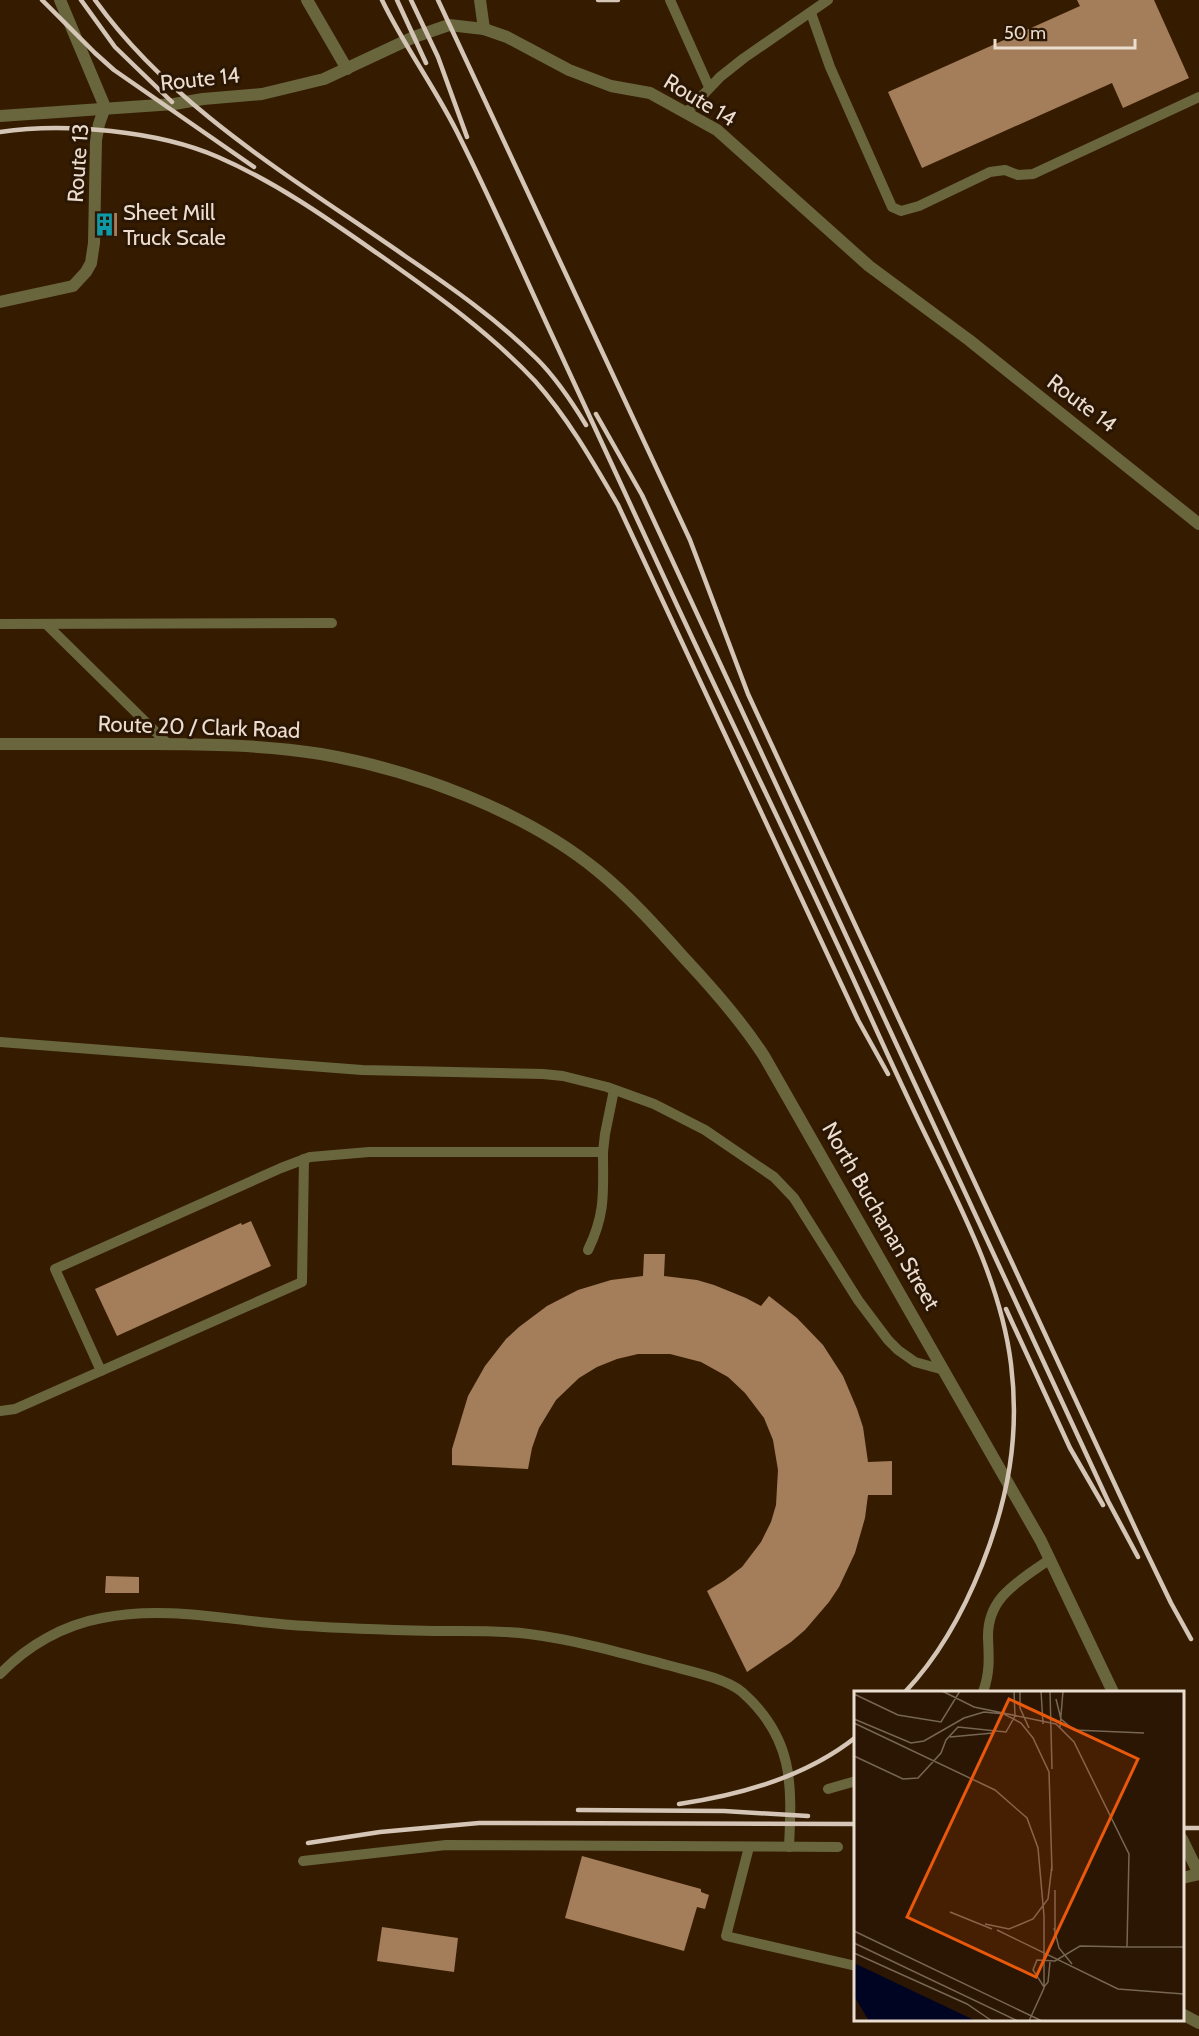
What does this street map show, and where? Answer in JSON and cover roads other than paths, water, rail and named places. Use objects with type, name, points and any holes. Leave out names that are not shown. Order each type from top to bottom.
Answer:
[{"type":"street","name":"Route 13","points":[[0,302],[73,286],[91,263],[94,243],[96,140],[105,108],[60,0]]},
{"type":"street","points":[[307,0],[347,69]]},
{"type":"street","points":[[480,0],[484,29]]},
{"type":"street","name":"Route 14","points":[[0,116],[174,104],[262,94],[324,79],[414,37],[449,25],[484,29],[507,37],[569,70],[611,86],[650,93],[717,130],[869,266],[969,340],[1199,524]]},
{"type":"street","name":"Route 13","points":[[0,313],[27,296]]},
{"type":"street","name":"Route 20 / Clark Road","points":[[0,744],[213,745],[320,754],[407,774],[490,806],[528,825]]},
{"type":"street","name":"North Buchanan Street","points":[[528,825],[560,843],[623,892],[717,994],[751,1036],[784,1090],[1050,1559],[1113,1691]]},
{"type":"street","points":[[1184,1843],[1199,1874],[1184,1878]]},
{"type":"street","points":[[1184,2015],[1199,2023]]},
{"type":"lane","points":[[670,0],[709,87]]},
{"type":"lane","points":[[686,113],[709,87],[744,58],[828,0]]},
{"type":"lane","points":[[811,13],[830,66],[892,207],[901,211],[919,206],[990,172],[1005,170],[1018,175],[1033,174],[1199,97]]},
{"type":"lane","points":[[0,624],[332,623]]},
{"type":"lane","points":[[46,624],[168,744]]},
{"type":"lane","points":[[0,1042],[362,1070],[543,1074],[563,1076],[614,1090],[654,1104],[705,1130],[774,1177],[794,1198],[858,1300],[888,1340],[915,1362],[944,1370]]},
{"type":"lane","points":[[588,1250],[598,1228],[603,1205],[604,1134],[614,1090]]},
{"type":"lane","points":[[101,1371],[55,1269],[304,1159],[323,1155],[369,1152],[603,1152]]},
{"type":"lane","points":[[0,1411],[15,1409],[302,1282],[304,1159]]},
{"type":"lane","points":[[983,1691],[989,1678],[988,1622],[995,1603],[1009,1588],[1050,1559]]},
{"type":"lane","points":[[0,1674],[39,1643],[71,1626],[101,1618],[135,1613],[186,1613],[306,1626],[527,1634],[579,1643],[692,1672],[730,1685],[753,1703],[777,1737],[789,1768],[791,1801],[789,1847]]},
{"type":"lane","points":[[828,1789],[854,1781]]},
{"type":"lane","points":[[303,1861],[446,1845],[838,1847]]},
{"type":"lane","points":[[749,1847],[726,1936],[854,1966]]},
{"type":"railway","points":[[42,0],[114,70],[254,167]]},
{"type":"railway","points":[[81,0],[115,47],[172,102]]},
{"type":"railway","points":[[95,0],[126,39],[199,109],[280,170],[474,304],[506,331],[551,374],[586,425]]},
{"type":"railway","points":[[382,0],[451,120],[484,186],[692,638],[966,1220],[999,1305],[1011,1364],[1014,1416],[1010,1467],[999,1516],[967,1600],[940,1648],[906,1691]]},
{"type":"railway","points":[[397,0],[426,63]]},
{"type":"railway","points":[[411,0],[438,57],[467,137]]},
{"type":"railway","points":[[438,0],[690,540],[748,694],[1143,1545],[1191,1639]]},
{"type":"railway","points":[[598,0],[618,0]]},
{"type":"railway","points":[[0,132],[53,128],[140,135],[194,148],[240,167],[304,203],[424,286],[482,331],[535,381],[569,425],[618,505],[858,1020],[888,1074]]},
{"type":"railway","points":[[596,414],[642,495],[1108,1501],[1138,1557]]},
{"type":"railway","points":[[1006,1309],[1070,1448],[1103,1505]]},
{"type":"railway","points":[[679,1804],[726,1795],[772,1782],[816,1763],[854,1738]]},
{"type":"railway","points":[[578,1810],[724,1811],[808,1816]]},
{"type":"railway","points":[[308,1843],[380,1832],[479,1823],[854,1824]]},
{"type":"railway","points":[[1184,1828],[1199,1828]]},
{"type":"place","name":"Sheet Mill Truck Scale","points":[[105,225]]}]
